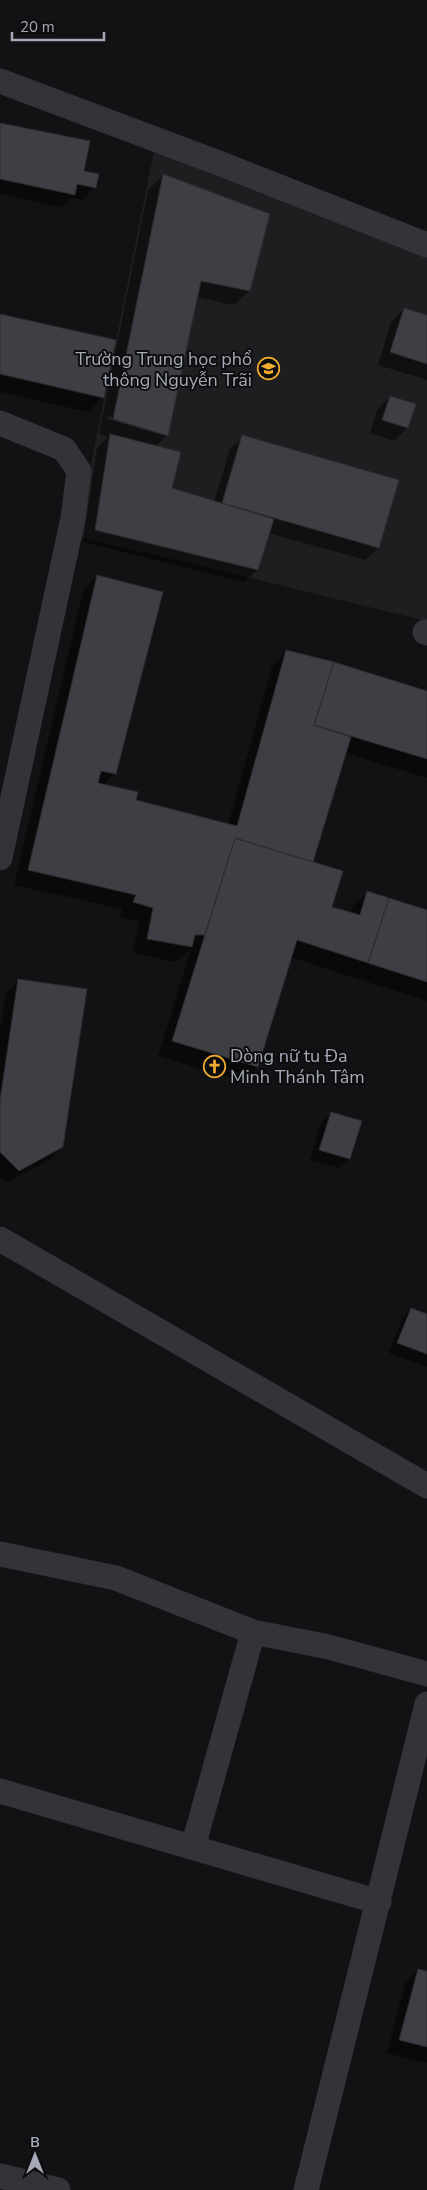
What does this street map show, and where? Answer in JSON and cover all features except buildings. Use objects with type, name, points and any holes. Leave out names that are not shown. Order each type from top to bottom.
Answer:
[{"type":"street","points":[[0,81],[224,165],[427,245]]},
{"type":"street","points":[[0,423],[25,431],[64,449],[79,472],[73,518],[0,858]]},
{"type":"street","points":[[0,1239],[427,1486]]},
{"type":"street","points":[[0,1554],[116,1578],[253,1632],[329,1647],[427,1674]]},
{"type":"street","points":[[193,1847],[253,1632]]},
{"type":"street","points":[[306,2190],[427,1704]]},
{"type":"street","points":[[0,1790],[379,1902]]},
{"type":"street","points":[[0,2176],[58,2190]]},
{"type":"shaded area","name":"Trường Trung học phổ thông Nguyễn Trãi","points":[[154,151],[427,257],[427,621],[80,537],[90,469]]},
{"type":"place","name":"Trường Trung học phổ thông Nguyễn Trãi","points":[[268,369]]},
{"type":"place","name":"Dòng nữ tu Đa Minh Thánh Tâm","points":[[214,1066]]}]
